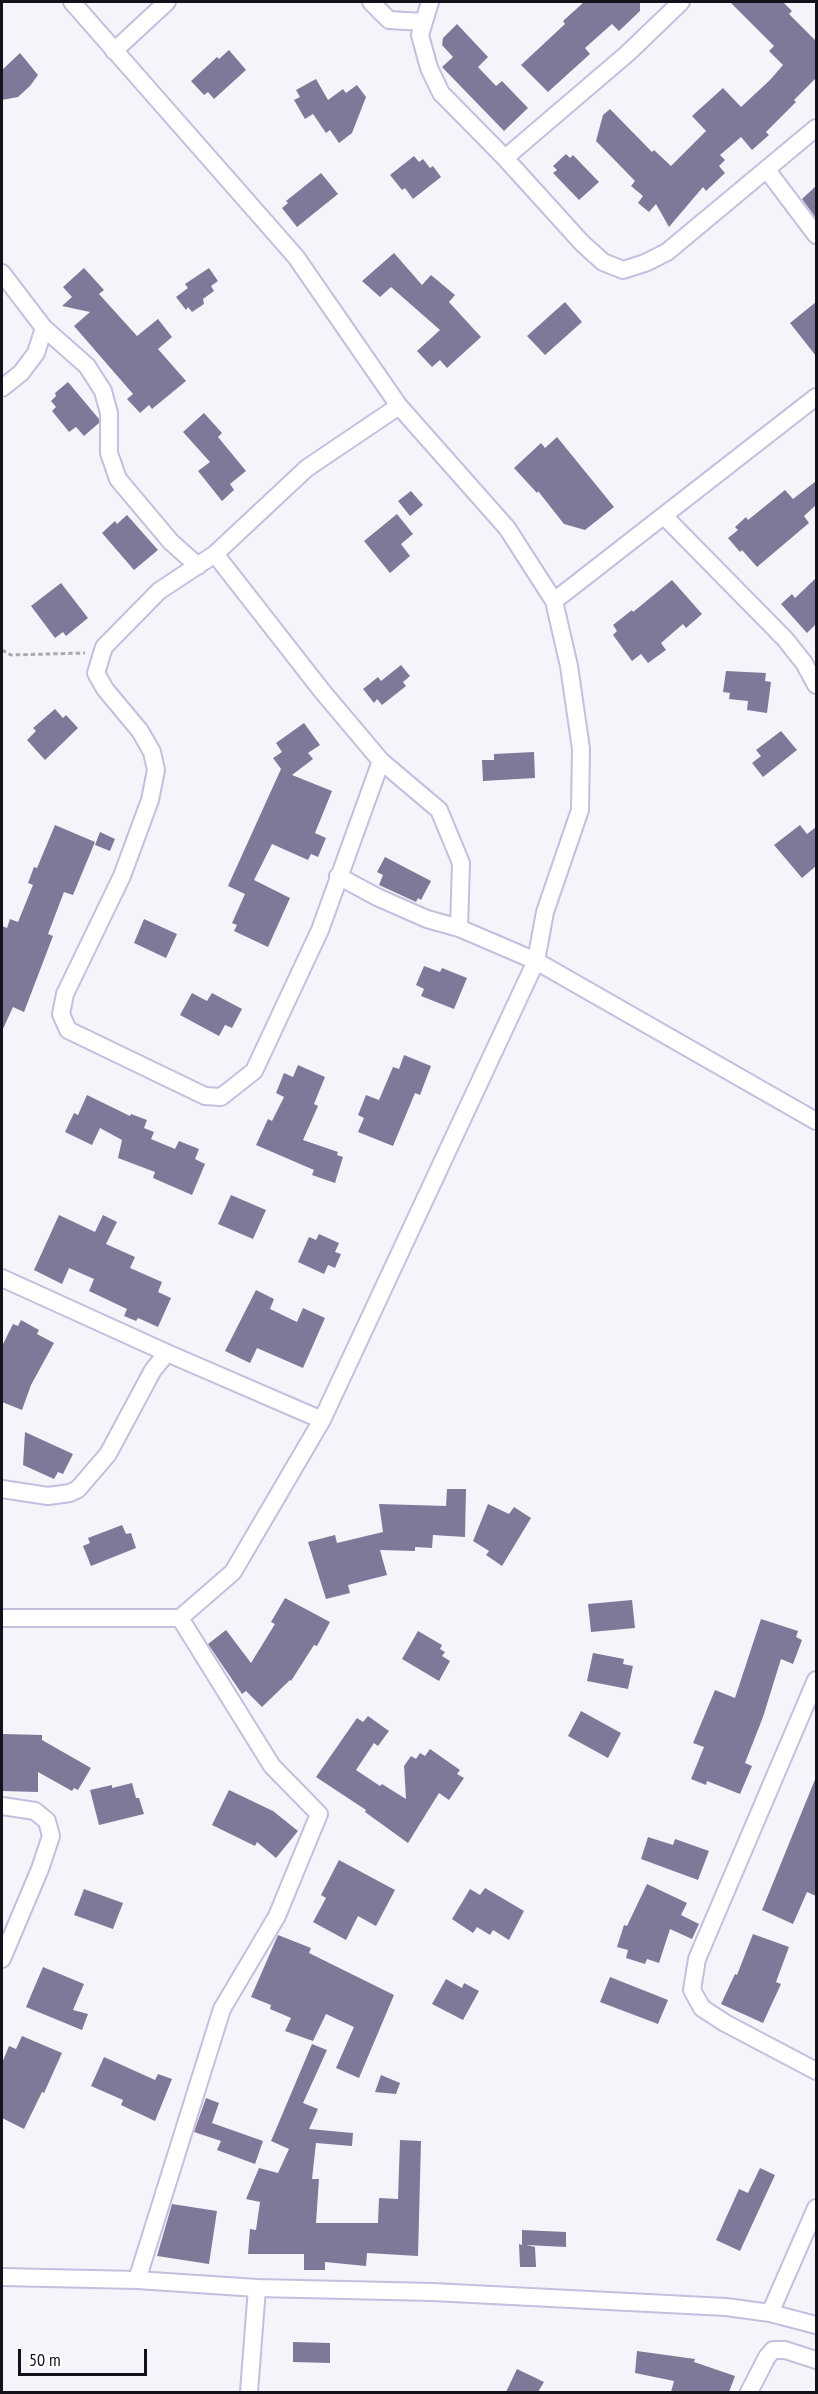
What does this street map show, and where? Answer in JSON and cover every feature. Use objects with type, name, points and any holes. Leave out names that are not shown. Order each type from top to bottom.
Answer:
[{"type":"street","points":[[2,1618],[180,1618],[233,1572],[322,1420],[536,961],[545,912],[580,810],[581,749],[569,666],[554,602],[507,528],[399,406],[297,257],[72,2]]},
{"type":"street","points":[[114,51],[167,2]]},
{"type":"street","points":[[371,2],[389,20],[423,22]]},
{"type":"street","points":[[430,2],[420,35],[429,68],[441,93],[505,158],[582,243],[603,262],[623,270],[645,263],[667,252],[816,128]]},
{"type":"street","points":[[505,158],[628,53],[681,2]]},
{"type":"street","points":[[767,170],[816,236]]},
{"type":"street","points":[[2,273],[44,328],[87,366],[103,392],[109,413],[109,453],[118,479],[171,542],[198,566]]},
{"type":"street","points":[[2,388],[21,373],[36,353],[44,328]]},
{"type":"street","points":[[554,602],[816,397]]},
{"type":"street","points":[[381,761],[320,930],[254,1071],[221,1097],[205,1096],[68,1030],[61,1014],[65,994],[122,876],[150,800],[156,770],[152,752],[140,731],[105,689],[96,673],[102,654],[111,638],[159,591],[215,554],[307,468],[399,406]]},
{"type":"street","points":[[664,516],[785,639],[810,659],[816,685]]},
{"type":"street","points":[[215,554],[322,691],[381,761],[439,810],[461,863],[459,928]]},
{"type":"street","points":[[338,876],[427,920],[459,928],[536,961],[816,1121]]},
{"type":"street","points":[[2,1278],[322,1420]]},
{"type":"street","points":[[2,1490],[48,1496],[70,1493],[78,1489],[108,1454],[153,1370],[167,1353]]},
{"type":"street","points":[[137,2280],[222,2009],[278,1916],[319,1814],[272,1766],[180,1618]]},
{"type":"street","points":[[816,1680],[697,1959],[692,1990],[702,2008],[725,2023],[816,2072]]},
{"type":"street","points":[[2,1806],[35,1811],[47,1821],[51,1836],[40,1869],[2,1959]]},
{"type":"street","points":[[770,2313],[816,2208]]},
{"type":"street","points":[[2,2277],[137,2280],[257,2288],[434,2292],[715,2306],[770,2313],[816,2325]]},
{"type":"street","points":[[249,2392],[257,2288]]},
{"type":"street","points":[[749,2392],[773,2350],[785,2350],[816,2361]]},
{"type":"path","points":[[2,650],[10,655],[102,654]]},
{"type":"building","points":[[584,2],[640,2],[640,11],[619,31],[612,24],[585,48],[590,54],[548,92],[521,65],[565,24],[563,21]]},
{"type":"building","points":[[730,2],[783,2],[792,11],[789,14],[816,41],[816,78],[766,132],[769,135],[752,150],[741,137],[720,155],[725,160],[719,166],[725,173],[706,191],[703,187],[669,227],[656,204],[649,212],[638,203],[643,196],[631,186],[635,181],[596,141],[603,115],[610,109],[652,152],[654,150],[671,166],[706,131],[692,116],[723,88],[741,107],[783,65],[769,51],[774,46]]},
{"type":"building","points":[[457,24],[488,57],[478,67],[496,86],[502,81],[528,108],[504,131],[442,67],[453,57],[442,45],[443,38]]},
{"type":"building","points":[[229,50],[246,70],[214,99],[208,92],[204,95],[191,81],[217,57],[219,59]]},
{"type":"building","points":[[20,53],[38,75],[18,97],[2,100],[2,70]]},
{"type":"building","points":[[316,79],[328,100],[343,89],[346,93],[357,85],[366,97],[352,133],[339,143],[330,130],[326,133],[313,114],[305,119],[294,100],[300,97],[296,90]]},
{"type":"building","points":[[566,154],[570,158],[573,155],[599,182],[579,200],[553,173],[557,170],[553,166]]},
{"type":"building","points":[[414,156],[419,162],[423,159],[430,168],[433,166],[441,177],[413,199],[405,188],[402,190],[390,175]]},
{"type":"building","points":[[321,173],[338,194],[297,227],[282,208],[288,203],[286,201]]},
{"type":"building","points":[[816,186],[816,218],[802,199]]},
{"type":"building","points":[[394,253],[422,285],[431,275],[455,295],[449,302],[481,337],[447,368],[440,360],[432,367],[417,351],[440,330],[391,287],[380,297],[362,281]]},
{"type":"building","points":[[84,268],[104,290],[99,294],[137,336],[158,319],[172,337],[158,349],[186,381],[152,409],[149,405],[140,413],[127,399],[133,394],[74,326],[90,312],[62,306],[72,297],[63,287]]},
{"type":"building","points":[[209,268],[218,281],[211,286],[214,291],[203,299],[204,304],[192,312],[188,307],[186,310],[176,297],[188,288],[185,284]]},
{"type":"building","points":[[565,302],[582,322],[545,355],[527,336]]},
{"type":"building","points":[[816,302],[816,356],[790,323]]},
{"type":"building","points":[[68,382],[99,419],[99,423],[84,436],[76,427],[69,432],[52,411],[56,407],[51,401],[56,396],[55,393]]},
{"type":"building","points":[[204,413],[222,433],[218,437],[246,471],[230,484],[234,490],[222,501],[198,471],[210,462],[183,432]]},
{"type":"building","points":[[557,437],[614,507],[585,530],[564,524],[538,491],[537,493],[514,468],[541,443],[545,448]]},
{"type":"building","points":[[816,481],[816,505],[804,516],[809,523],[757,567],[728,538],[738,530],[735,527],[746,517],[748,520],[785,490],[793,499]]},
{"type":"building","points":[[411,491],[423,505],[410,516],[398,501]]},
{"type":"building","points":[[397,514],[413,534],[401,544],[410,556],[390,573],[364,541]]},
{"type":"building","points":[[127,515],[158,550],[134,570],[102,533],[115,521],[117,524]]},
{"type":"building","points":[[816,578],[816,624],[807,633],[781,604],[792,594],[795,598]]},
{"type":"building","points":[[672,580],[702,614],[686,628],[683,624],[661,643],[666,650],[648,663],[641,654],[632,661],[613,635],[617,631],[613,625]]},
{"type":"building","points":[[61,583],[88,618],[66,636],[63,632],[55,638],[31,606]]},
{"type":"building","points":[[401,665],[410,676],[403,682],[406,686],[382,705],[377,699],[374,703],[363,689],[378,677],[381,681]]},
{"type":"building","points":[[726,671],[766,673],[765,681],[771,682],[767,713],[747,710],[748,701],[729,699],[730,693],[723,692]]},
{"type":"building","points":[[55,709],[63,718],[66,715],[78,728],[45,760],[27,740],[36,731],[33,728]]},
{"type":"building","points":[[304,723],[320,745],[308,753],[313,759],[292,775],[332,791],[315,833],[326,838],[318,857],[311,854],[308,860],[272,844],[254,880],[290,898],[268,947],[234,931],[237,925],[232,923],[245,894],[228,886],[281,769],[273,758],[282,752],[276,743]]},
{"type":"building","points":[[781,731],[797,750],[763,777],[752,763],[761,756],[756,750]]},
{"type":"building","points":[[534,752],[535,778],[483,781],[482,760],[494,760],[494,754]]},
{"type":"building","points":[[55,825],[95,842],[73,895],[64,892],[48,934],[53,936],[24,1012],[13,1007],[2,1031],[2,926],[7,928],[10,919],[18,922],[33,885],[28,883],[34,867],[37,868]]},
{"type":"building","points":[[800,825],[807,834],[816,827],[816,866],[802,878],[774,845]]},
{"type":"building","points":[[100,832],[115,839],[110,851],[95,845]]},
{"type":"building","points":[[385,857],[431,881],[421,900],[418,898],[416,902],[379,885],[383,875],[377,872]]},
{"type":"building","points":[[144,919],[177,934],[166,958],[134,943]]},
{"type":"building","points":[[424,966],[440,972],[442,968],[467,978],[454,1009],[421,996],[424,989],[416,985]]},
{"type":"building","points":[[192,993],[207,1001],[212,993],[242,1009],[232,1028],[225,1025],[219,1036],[180,1015]]},
{"type":"building","points":[[404,1055],[431,1066],[420,1095],[415,1093],[393,1146],[358,1132],[364,1118],[358,1115],[366,1095],[379,1100],[393,1067],[399,1069]]},
{"type":"building","points":[[298,1065],[325,1077],[314,1104],[318,1106],[303,1140],[338,1152],[337,1155],[343,1157],[335,1183],[312,1175],[314,1170],[256,1145],[268,1119],[272,1121],[284,1097],[276,1093],[284,1073],[293,1077]]},
{"type":"building","points":[[87,1095],[130,1116],[131,1114],[147,1120],[144,1128],[154,1132],[151,1139],[175,1149],[179,1141],[199,1149],[195,1159],[205,1164],[192,1195],[153,1178],[155,1172],[118,1158],[122,1140],[100,1128],[92,1145],[65,1132],[74,1113],[78,1115]]},
{"type":"building","points":[[231,1195],[266,1210],[253,1239],[218,1224]]},
{"type":"building","points":[[59,1215],[95,1232],[103,1215],[117,1222],[106,1244],[135,1257],[130,1268],[162,1282],[158,1292],[171,1298],[158,1327],[138,1318],[136,1321],[124,1316],[127,1309],[89,1291],[94,1279],[69,1268],[62,1284],[34,1270]]},
{"type":"building","points":[[319,1234],[339,1243],[335,1252],[341,1254],[335,1268],[328,1265],[324,1274],[298,1262],[309,1237],[316,1240]]},
{"type":"building","points":[[256,1290],[274,1299],[270,1309],[297,1322],[303,1308],[325,1318],[303,1368],[257,1348],[250,1363],[225,1351]]},
{"type":"building","points":[[21,1320],[39,1330],[37,1334],[54,1343],[31,1385],[22,1410],[2,1402],[2,1346],[13,1324],[18,1326]]},
{"type":"building","points":[[25,1432],[73,1454],[63,1474],[58,1472],[54,1479],[23,1465]]},
{"type":"building","points":[[447,1489],[466,1489],[465,1537],[433,1535],[432,1548],[415,1547],[415,1551],[380,1550],[387,1575],[348,1585],[350,1593],[326,1599],[308,1542],[335,1535],[337,1543],[383,1532],[379,1504],[446,1506]]},
{"type":"building","points":[[488,1504],[509,1514],[514,1507],[531,1518],[502,1566],[486,1555],[489,1551],[473,1541]]},
{"type":"building","points":[[122,1525],[126,1534],[131,1533],[136,1548],[91,1566],[83,1546],[90,1543],[88,1538]]},
{"type":"building","points":[[285,1598],[330,1622],[317,1646],[314,1645],[291,1681],[262,1707],[246,1691],[242,1694],[208,1644],[226,1630],[251,1663],[275,1624],[271,1622]]},
{"type":"building","points":[[632,1600],[635,1628],[591,1632],[588,1604]]},
{"type":"building","points":[[761,1619],[798,1631],[796,1637],[802,1640],[793,1664],[781,1659],[763,1717],[745,1763],[752,1766],[740,1794],[707,1781],[706,1785],[691,1779],[704,1747],[693,1743],[715,1690],[735,1698]]},
{"type":"building","points":[[418,1631],[442,1645],[440,1649],[445,1652],[442,1656],[450,1661],[439,1681],[402,1659]]},
{"type":"building","points":[[593,1653],[624,1659],[623,1664],[633,1666],[628,1689],[587,1681]]},
{"type":"building","points":[[581,1711],[621,1733],[608,1758],[568,1736]]},
{"type":"building","points":[[368,1716],[389,1731],[378,1746],[374,1743],[356,1770],[380,1786],[382,1784],[406,1799],[404,1766],[411,1756],[416,1759],[420,1753],[425,1756],[430,1749],[460,1770],[457,1774],[464,1778],[449,1800],[439,1793],[408,1843],[365,1812],[366,1810],[316,1777],[357,1718],[363,1722]]},
{"type":"building","points":[[3,1734],[42,1735],[42,1740],[91,1768],[78,1790],[74,1788],[72,1791],[38,1772],[38,1792],[2,1791]]},
{"type":"building","points":[[816,1777],[816,1896],[807,1892],[793,1924],[762,1910]]},
{"type":"building","points":[[132,1783],[144,1814],[99,1825],[90,1790]]},
{"type":"building","points":[[229,1790],[273,1811],[298,1831],[276,1858],[257,1842],[255,1846],[212,1825]]},
{"type":"building","points":[[648,1837],[673,1845],[675,1839],[709,1851],[698,1880],[641,1859]]},
{"type":"building","points":[[339,1860],[395,1890],[376,1926],[358,1916],[346,1940],[313,1922],[326,1898],[321,1895]]},
{"type":"building","points":[[647,1884],[687,1903],[681,1915],[699,1924],[692,1939],[670,1929],[659,1963],[647,1959],[645,1964],[626,1958],[628,1950],[617,1947],[624,1925],[627,1926]]},
{"type":"building","points":[[485,1888],[524,1911],[509,1940],[493,1930],[490,1935],[477,1927],[473,1933],[452,1919],[470,1889],[480,1895]]},
{"type":"building","points":[[84,1889],[123,1903],[113,1929],[74,1915]]},
{"type":"building","points":[[753,1934],[789,1947],[776,1982],[781,1984],[763,2023],[721,2004],[735,1974],[737,1975]]},
{"type":"building","points":[[278,1935],[311,1948],[309,1953],[394,1995],[359,2078],[336,2068],[354,2027],[326,2014],[313,2041],[285,2031],[291,2018],[270,2009],[271,2005],[251,1997]]},
{"type":"building","points":[[43,1967],[84,1984],[73,2010],[88,2014],[82,2030],[26,2007]]},
{"type":"building","points":[[610,1977],[668,2000],[658,2024],[600,2002]]},
{"type":"building","points":[[446,1979],[462,1988],[464,1983],[479,1991],[463,2020],[432,2004]]},
{"type":"building","points":[[22,2036],[62,2053],[24,2129],[2,2118],[2,2063],[9,2046],[16,2049]]},
{"type":"building","points":[[312,2044],[327,2050],[303,2103],[318,2109],[309,2129],[353,2133],[352,2146],[316,2143],[312,2179],[319,2179],[316,2223],[378,2223],[379,2198],[398,2199],[400,2140],[421,2141],[418,2256],[367,2253],[366,2266],[325,2262],[325,2270],[304,2270],[304,2254],[248,2254],[250,2229],[256,2230],[260,2202],[246,2199],[259,2168],[278,2173],[289,2149],[271,2141]]},
{"type":"building","points":[[104,2057],[155,2080],[158,2074],[172,2079],[155,2121],[121,2105],[123,2100],[91,2086]]},
{"type":"building","points":[[381,2075],[400,2083],[396,2094],[375,2092]]},
{"type":"building","points":[[206,2098],[219,2103],[212,2123],[263,2141],[255,2164],[217,2150],[221,2141],[194,2132]]},
{"type":"building","points":[[760,2168],[775,2175],[740,2251],[716,2240],[739,2189],[748,2193]]},
{"type":"building","points":[[172,2204],[217,2211],[209,2264],[157,2256]]},
{"type":"building","points":[[522,2230],[566,2232],[566,2247],[526,2245],[535,2247],[536,2267],[520,2267],[519,2244],[522,2245]]},
{"type":"building","points":[[293,2342],[330,2343],[330,2363],[293,2362]]},
{"type":"building","points":[[637,2351],[695,2359],[694,2362],[735,2376],[729,2392],[671,2392],[674,2381],[635,2373]]},
{"type":"building","points":[[517,2369],[544,2382],[538,2392],[506,2392]]}]
